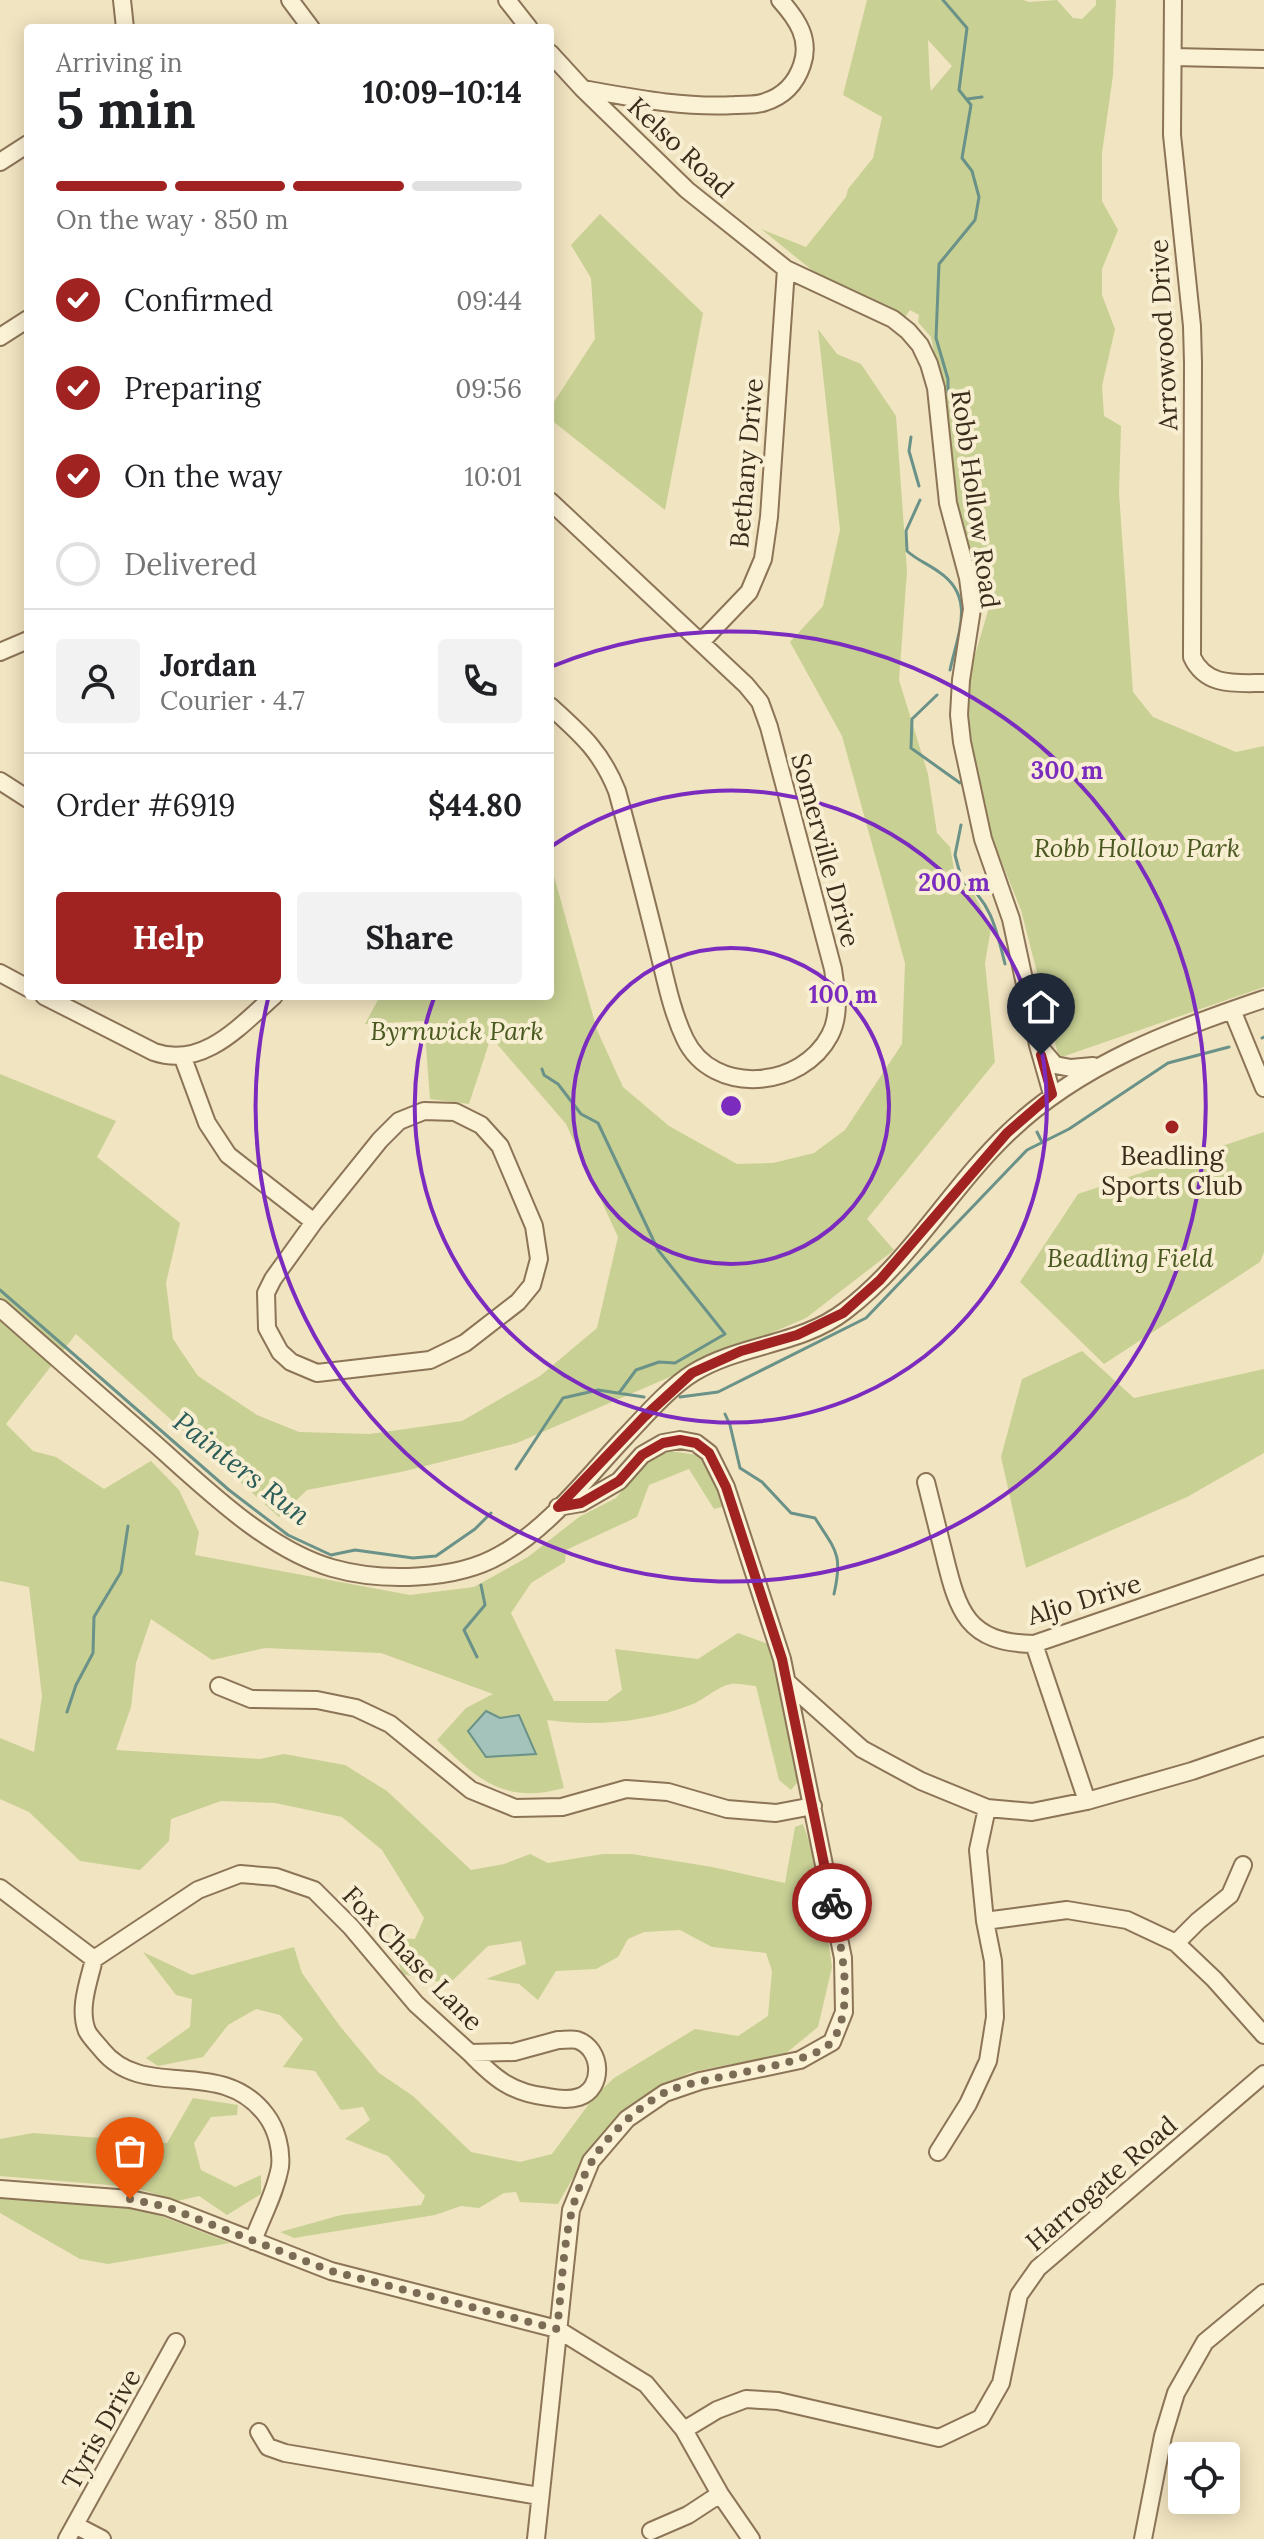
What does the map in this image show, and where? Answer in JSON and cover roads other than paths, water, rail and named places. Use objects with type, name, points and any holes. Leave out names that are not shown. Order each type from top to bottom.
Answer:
[{"type":"street","points":[[122,0],[125,24]]},
{"type":"street","points":[[290,0],[308,24]]},
{"type":"street","points":[[507,0],[526,24]]},
{"type":"street","points":[[583,89],[670,105],[763,103],[785,92],[798,76],[806,55],[796,17],[780,0]]},
{"type":"street","name":"Arrowood Drive","points":[[1173,0],[1173,161],[1192,326],[1190,642],[1196,667],[1215,680],[1264,683]]},
{"type":"street","name":"Kelso Road","points":[[554,57],[687,190],[786,269]]},
{"type":"street","points":[[1173,57],[1264,59]]},
{"type":"street","points":[[0,162],[24,147]]},
{"type":"street","name":"Bethany Drive","points":[[702,641],[749,592],[763,559],[769,517],[786,269]]},
{"type":"street","name":"Robb Hollow Road","points":[[786,269],[893,319],[920,345],[929,364],[936,388],[948,503],[968,578],[972,609],[961,680],[959,715],[962,742],[983,839],[1017,942],[1038,1045],[1052,1094]]},
{"type":"street","points":[[0,337],[24,322]]},
{"type":"street","name":"Somerville Drive","points":[[554,505],[702,641],[760,702],[833,969],[838,1003],[830,1034],[812,1057],[789,1074],[761,1080],[733,1078],[706,1065],[686,1041],[672,1004],[617,791],[598,752],[554,710]]},
{"type":"street","points":[[0,652],[24,642]]},
{"type":"street","points":[[0,781],[24,796]]},
{"type":"street","points":[[0,973],[24,986]]},
{"type":"street","points":[[0,1308],[246,1520],[281,1546],[330,1568],[373,1576],[411,1577],[452,1572],[498,1557],[528,1536],[644,1417],[692,1373],[741,1351],[797,1335],[843,1313],[880,1280],[1007,1133],[1052,1094],[1099,1066],[1175,1030],[1264,999]]},
{"type":"street","points":[[52,1000],[169,1058],[183,1058],[212,1047],[269,1000]]},
{"type":"street","points":[[1232,1010],[1264,1088]]},
{"type":"street","points":[[1038,1045],[1055,1065],[1071,1068],[1099,1066]]},
{"type":"street","points":[[183,1058],[207,1123],[228,1155],[314,1222]]},
{"type":"street","points":[[424,1111],[455,1112],[481,1125],[500,1146],[534,1226],[539,1259],[532,1285],[518,1302],[465,1343],[430,1360],[317,1373],[291,1362],[280,1352],[267,1328],[266,1312],[266,1293],[273,1279],[314,1222],[399,1121],[424,1111]]},
{"type":"street","points":[[536,2539],[571,2210],[591,2161],[627,2119],[665,2093],[700,2081],[800,2060],[832,2042],[844,2012],[843,1958],[788,1683],[749,1551],[726,1487],[709,1453],[696,1443],[680,1440],[663,1443],[642,1455],[619,1481],[581,1503],[558,1507]]},
{"type":"street","name":"Aljo Drive","points":[[926,1482],[954,1597],[968,1621],[987,1635],[1008,1643],[1034,1644],[1264,1565]]},
{"type":"street","points":[[1034,1644],[1087,1801]]},
{"type":"street","points":[[788,1683],[862,1749],[921,1781],[987,1808],[1032,1812],[1087,1801],[1192,1771],[1264,1746]]},
{"type":"street","points":[[219,1686],[251,1699],[317,1700],[356,1708],[390,1724],[471,1790],[515,1808],[562,1807],[626,1789],[668,1792],[727,1809],[776,1813],[813,1806]]},
{"type":"street","points":[[938,2152],[968,2104],[988,2061],[995,2017],[993,1961],[985,1921],[978,1850],[987,1808]]},
{"type":"street","points":[[1176,1943],[1230,1895],[1243,1865]]},
{"type":"street","name":"Fox Chase Lane","points":[[94,1959],[198,1890],[240,1874],[276,1877],[314,1890],[351,1927],[416,2004],[495,2079],[526,2095],[561,2099],[580,2097],[593,2086],[598,2072],[590,2047],[576,2040],[558,2040],[514,2052],[470,2053]]},
{"type":"street","points":[[0,1888],[94,1959],[84,1999],[87,2031],[112,2063],[140,2075],[207,2081],[233,2087],[255,2101],[275,2127],[280,2163],[273,2197],[253,2241]]},
{"type":"street","points":[[985,1921],[1067,1910],[1127,1920],[1176,1943],[1214,1979],[1264,2035]]},
{"type":"street","name":"Harrogate Road","points":[[684,2430],[717,2410],[746,2399],[778,2401],[939,2438],[981,2418],[1001,2383],[1019,2295],[1038,2268],[1264,2074]]},
{"type":"street","points":[[0,2189],[130,2199],[167,2207],[331,2271],[557,2329],[646,2384],[684,2430],[720,2494],[751,2539]]},
{"type":"street","points":[[1143,2539],[1163,2436],[1176,2393],[1205,2342],[1264,2293]]},
{"type":"street","name":"Tyris Drive","points":[[71,2532],[176,2342]]},
{"type":"street","points":[[259,2432],[268,2447],[285,2453],[539,2496]]},
{"type":"street","points":[[651,2531],[688,2515],[720,2494]]},
{"type":"street","points":[[71,2532],[102,2539]]},
{"type":"water","points":[[486,1711],[500,1718],[519,1715],[536,1754],[486,1757],[468,1731]]},
{"type":"waterway","points":[[943,0],[967,28],[959,90],[971,105],[962,158],[972,171],[979,197],[975,220],[939,264],[936,338],[948,379],[948,392]]},
{"type":"waterway","points":[[967,99],[982,97]]},
{"type":"waterway","points":[[911,437],[909,451],[919,486]]},
{"type":"waterway","points":[[920,500],[906,531],[907,551],[950,582],[961,604],[960,629],[950,670]]},
{"type":"waterway","points":[[937,695],[912,719],[911,748],[960,783]]},
{"type":"waterway","points":[[961,825],[955,855],[962,881],[986,907],[996,929],[1005,964]]},
{"type":"waterway","name":"Painters Run","points":[[680,1397],[718,1392],[866,1318],[1027,1150],[1069,1129],[1168,1063],[1229,1047]]},
{"type":"waterway","points":[[542,1069],[544,1075],[558,1084],[581,1114],[598,1123],[658,1250],[725,1334],[675,1363],[659,1362],[636,1370],[619,1393]]},
{"type":"waterway","points":[[1037,1132],[1042,1142]]},
{"type":"waterway","name":"Painters Run","points":[[0,1290],[229,1490],[288,1535],[331,1555],[355,1550],[413,1558],[436,1556],[475,1529],[491,1513]]},
{"type":"waterway","name":"Painters Run","points":[[516,1469],[563,1398],[598,1390],[644,1397]]},
{"type":"waterway","points":[[725,1414],[740,1468],[762,1482],[791,1513],[815,1518],[828,1538],[836,1553],[838,1570],[834,1594]]},
{"type":"waterway","points":[[67,1712],[76,1685],[93,1653],[94,1617],[121,1572],[128,1526]]},
{"type":"waterway","points":[[477,1657],[464,1630],[485,1605],[481,1585]]},
{"type":"place","name":"Beadling Sports Club","points":[[1172,1127]]},
{"type":"park label","name":"Robb Hollow Park","points":[[1137,847]]},
{"type":"park label","name":"Byrnwick Park","points":[[457,1030]]},
{"type":"park label","name":"Beadling Field","points":[[1130,1257]]}]
